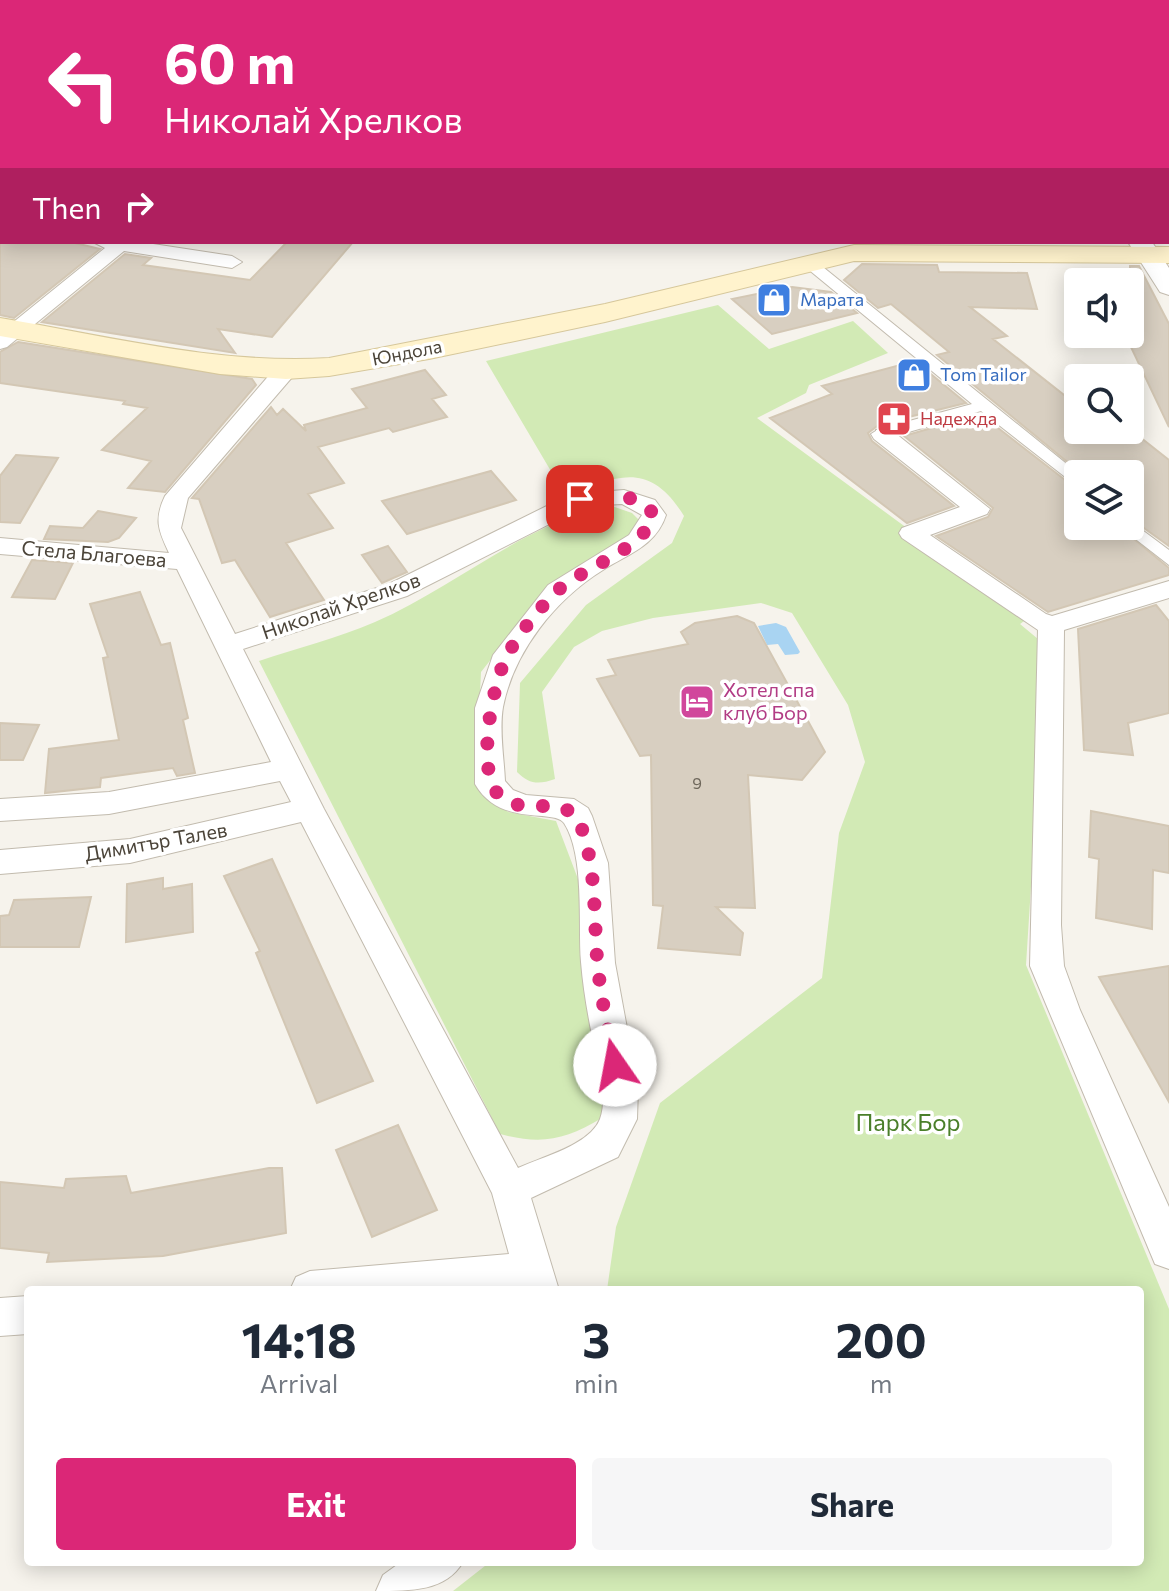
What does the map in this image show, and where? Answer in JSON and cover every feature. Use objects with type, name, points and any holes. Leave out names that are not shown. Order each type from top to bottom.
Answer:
[{"type":"main road","name":"Юндола","points":[[5,333],[220,365],[286,370],[375,360],[554,324],[854,253],[1153,251]]},
{"type":"street","points":[[5,333],[110,244]]},
{"type":"street","points":[[117,244],[232,262]]},
{"type":"street","points":[[1153,251],[1169,287]]},
{"type":"street","points":[[808,262],[1064,470]]},
{"type":"street","points":[[286,370],[177,496],[170,512],[169,528],[288,769],[510,1190],[537,1280],[401,1286]]},
{"type":"street","points":[[882,434],[985,405]]},
{"type":"street","points":[[882,434],[978,509],[911,533],[1037,620],[1051,625],[1169,589]]},
{"type":"street","name":"Николай Хрелков","points":[[228,645],[398,590],[580,499],[624,497],[646,505],[654,515],[650,527],[638,540],[593,565],[557,591],[507,655],[489,708],[490,784],[502,798],[525,806],[563,807],[577,816],[592,863],[598,963],[620,1088],[619,1119],[605,1145],[510,1190]]},
{"type":"street","points":[[1144,538],[1169,559]]},
{"type":"street","name":"Стела Благоева","points":[[0,546],[187,562]]},
{"type":"street","points":[[1051,625],[1047,966],[1169,1251]]},
{"type":"street","points":[[0,810],[55,811],[129,802],[288,769]]},
{"type":"street","name":"Димитър Талев","points":[[0,862],[130,851],[309,809]]},
{"type":"street","points":[[0,1317],[24,1315]]},
{"type":"street","points":[[399,1591],[434,1566]]},
{"type":"green space","name":"Парк Бор","points":[[718,305],[769,349],[853,321],[888,353],[809,385],[806,393],[757,418],[990,589],[1027,619],[1020,624],[1050,649],[1041,729],[1026,965],[1169,1309],[1169,1591],[453,1591],[485,1566],[1144,1566],[1144,1286],[608,1286],[616,1227],[660,1103],[822,978],[839,833],[865,762],[848,705],[792,613],[761,603],[653,618],[602,631],[574,647],[542,692],[555,779],[534,782],[517,772],[520,683],[586,605],[672,543],[684,516],[658,486],[632,477],[601,482],[565,495],[486,361]]},
{"type":"green space","points":[[609,505],[632,513],[644,525],[544,592],[481,672],[476,780],[508,812],[556,821],[578,879],[606,1085],[602,1118],[565,1136],[528,1139],[500,1134],[259,661],[375,622],[547,527]]},
{"type":"water","points":[[776,623],[786,627],[800,652],[798,654],[785,655],[778,644],[767,645],[758,626]]},
{"type":"building","points":[[0,244],[79,244],[100,249],[14,318],[0,315]]},
{"type":"building","points":[[285,244],[351,244],[272,337],[218,329],[235,353],[42,322],[125,254],[151,258],[143,265],[250,280]]},
{"type":"building","points":[[862,264],[937,265],[939,272],[1027,273],[1037,309],[970,307],[1007,336],[993,339],[1064,395],[1064,444],[1144,444],[1144,440],[1169,460],[1169,546],[1144,528],[1144,460],[1065,460],[937,355],[949,352],[891,304],[878,308],[844,280]]},
{"type":"building","points":[[1144,276],[1169,324],[1169,427],[1144,374],[1144,364],[1139,364],[1131,348],[1144,348]]},
{"type":"building","points":[[792,287],[831,292],[857,313],[772,334],[732,299]]},
{"type":"building","points":[[18,342],[252,379],[256,385],[165,492],[128,488],[151,461],[102,450],[147,408],[123,404],[125,401],[0,383],[0,352]]},
{"type":"building","points":[[915,361],[966,403],[880,424],[868,433],[872,441],[954,506],[907,523],[770,418],[832,394],[822,386]]},
{"type":"building","points":[[425,370],[446,395],[432,399],[447,417],[393,432],[389,428],[318,447],[344,483],[308,494],[333,528],[286,543],[324,600],[270,617],[235,560],[222,563],[199,499],[192,498],[271,407],[277,415],[283,409],[306,431],[304,425],[367,408],[352,389]]},
{"type":"building","points":[[980,414],[1064,479],[1064,540],[1135,540],[1169,568],[1169,575],[1048,612],[936,536],[988,517],[993,508],[904,436]]},
{"type":"building","points":[[16,455],[58,458],[20,523],[0,522],[0,476]]},
{"type":"building","points":[[491,471],[516,500],[407,534],[382,501]]},
{"type":"building","points":[[98,511],[136,518],[119,538],[108,542],[44,539],[50,526],[83,528]]},
{"type":"building","points":[[388,546],[407,572],[382,583],[362,555]]},
{"type":"building","points":[[32,560],[73,563],[55,599],[12,597]]},
{"type":"building","points":[[140,592],[161,645],[170,643],[188,718],[183,720],[195,773],[177,776],[173,768],[101,778],[100,787],[45,793],[49,749],[119,740],[103,658],[108,657],[90,604]]},
{"type":"building","points":[[1156,605],[1169,621],[1169,713],[1128,723],[1133,755],[1084,750],[1078,629]]},
{"type":"building","points":[[737,616],[754,623],[825,752],[802,780],[748,775],[755,908],[716,907],[743,933],[740,955],[658,948],[663,906],[653,905],[651,755],[640,756],[597,679],[616,675],[608,660],[688,644],[681,632],[695,623]]},
{"type":"building","points":[[0,723],[39,725],[23,760],[0,760]]},
{"type":"building","points":[[1091,811],[1169,826],[1169,873],[1153,870],[1152,929],[1096,918],[1099,859],[1089,857]]},
{"type":"building","points":[[272,859],[373,1081],[317,1103],[256,953],[260,951],[224,876]]},
{"type":"building","points":[[163,878],[163,889],[192,884],[193,932],[126,942],[127,884]]},
{"type":"building","points":[[91,897],[79,947],[0,947],[0,916],[9,915],[14,900]]},
{"type":"building","points":[[1169,966],[1169,1102],[1099,977]]},
{"type":"building","points":[[398,1125],[437,1210],[372,1237],[336,1150]]},
{"type":"building","points":[[282,1168],[286,1233],[163,1256],[47,1262],[49,1253],[0,1248],[0,1182],[64,1188],[66,1179],[126,1176],[131,1193]]},
{"type":"place","name":"Марата","points":[[774,300]]},
{"type":"place","name":"Tom Tailor","points":[[914,375]]},
{"type":"place","name":"Надежда","points":[[894,419]]},
{"type":"place","name":"Хотел спа клуб Бор","points":[[697,702]]},
{"type":"route","points":[[580,499],[603,495],[624,497],[646,505],[654,515],[650,527],[638,540],[593,565],[557,591],[507,655],[489,708],[490,784],[502,798],[525,806],[563,807],[577,816],[592,863],[598,963],[615,1065]]}]
